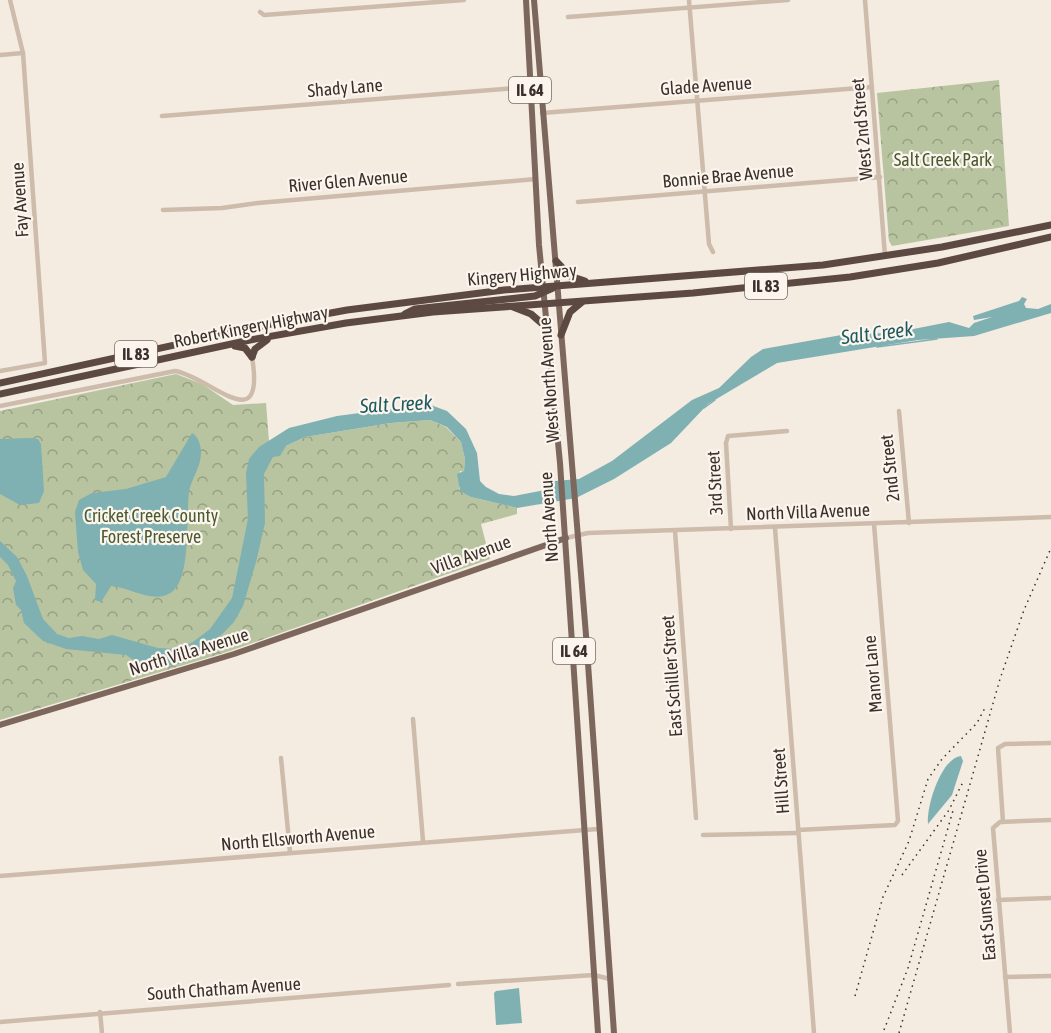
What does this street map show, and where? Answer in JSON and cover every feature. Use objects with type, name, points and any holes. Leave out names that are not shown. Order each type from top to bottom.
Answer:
[{"type":"highway","name":"Kingery Highway","points":[[0,383],[271,324],[347,310],[543,290],[558,286],[823,265],[885,256],[1051,225]]},
{"type":"highway","name":"Kingery Highway","points":[[510,307],[850,277],[938,263],[1051,237]]},
{"type":"highway","points":[[556,261],[570,276],[593,283]]},
{"type":"highway","points":[[399,316],[415,309],[535,296],[543,290]]},
{"type":"highway","points":[[561,335],[570,312],[586,300]]},
{"type":"highway","points":[[510,307],[531,314],[546,327]]},
{"type":"highway","name":"Robert Kingery Highway","points":[[0,394],[273,336],[399,316],[510,307]]},
{"type":"highway","points":[[221,347],[241,346],[252,357],[260,344],[273,336]]},
{"type":"main road","name":"North Avenue","points":[[526,0],[543,290],[564,507],[583,830],[598,1033]]},
{"type":"main road","name":"West North Avenue","points":[[534,0],[558,286],[598,829]]},
{"type":"main road","name":"Villa Avenue","points":[[386,602],[566,538]]},
{"type":"main road","name":"North Villa Avenue","points":[[0,725],[234,654],[386,602]]},
{"type":"main road","name":"IL 64","points":[[598,829],[614,1033]]},
{"type":"street","name":"Fay Avenue","points":[[0,371],[45,363],[23,53],[10,0]]},
{"type":"street","points":[[260,12],[264,15],[464,0]]},
{"type":"street","points":[[689,0],[709,244],[713,252]]},
{"type":"street","points":[[568,17],[788,0]]},
{"type":"street","name":"West 2nd Street","points":[[865,0],[885,256]]},
{"type":"street","points":[[0,55],[23,53]]},
{"type":"street","name":"Shady Lane","points":[[162,116],[530,87]]},
{"type":"street","name":"Glade Avenue","points":[[542,112],[872,87]]},
{"type":"street","name":"Bonnie Brae Avenue","points":[[578,202],[880,177]]},
{"type":"street","name":"River Glen Avenue","points":[[163,210],[222,208],[258,202],[536,179]]},
{"type":"street","points":[[0,406],[175,371],[198,378],[231,399],[242,400],[250,395],[255,387],[252,357]]},
{"type":"street","name":"2nd Street","points":[[898,411],[909,523]]},
{"type":"street","name":"3rd Street","points":[[730,529],[726,465],[728,436],[787,431]]},
{"type":"street","name":"North Villa Avenue","points":[[566,538],[577,535],[1051,517]]},
{"type":"street","name":"Manor Lane","points":[[798,832],[895,825],[898,821],[874,524]]},
{"type":"street","name":"Hill Street","points":[[775,528],[814,1033]]},
{"type":"street","name":"East Schiller Street","points":[[675,531],[696,818]]},
{"type":"street","points":[[413,719],[423,841]]},
{"type":"street","name":"East Sunset Drive","points":[[1010,1033],[992,832],[994,825],[1003,822],[997,751],[1000,746],[1051,742]]},
{"type":"street","points":[[282,758],[290,852]]},
{"type":"street","points":[[1003,822],[1051,820]]},
{"type":"street","name":"North Ellsworth Avenue","points":[[0,876],[598,829]]},
{"type":"street","points":[[703,835],[798,832]]},
{"type":"street","points":[[998,900],[1051,898]]},
{"type":"street","points":[[458,984],[594,975],[610,980]]},
{"type":"street","points":[[1005,977],[1051,976]]},
{"type":"street","name":"South Chatham Avenue","points":[[0,1022],[449,985]]},
{"type":"street","points":[[100,1012],[102,1033]]},
{"type":"green space","name":"Salt Creek Park","points":[[999,80],[1009,226],[892,246],[889,241],[877,93]]},
{"type":"green space","name":"Cricket Creek County Forest Preserve","points":[[176,374],[202,384],[233,405],[266,403],[269,441],[286,446],[305,437],[391,423],[430,420],[446,427],[461,442],[465,459],[464,472],[460,471],[459,489],[471,497],[517,508],[517,514],[481,524],[490,559],[227,652],[0,720],[0,411]]},
{"type":"water","points":[[1022,297],[1027,299],[1024,304],[1026,308],[1038,309],[1051,304],[1051,313],[974,336],[918,340],[777,363],[708,404],[671,443],[614,479],[576,498],[517,508],[471,497],[460,491],[457,474],[464,471],[465,459],[461,442],[447,427],[430,420],[391,423],[305,437],[286,446],[280,456],[273,457],[264,474],[265,523],[243,606],[234,622],[201,656],[179,664],[145,668],[126,655],[66,649],[43,641],[24,623],[21,610],[16,605],[13,588],[16,581],[8,565],[0,557],[0,541],[17,557],[27,576],[43,619],[57,634],[69,638],[82,636],[99,639],[112,635],[158,648],[176,649],[193,642],[210,629],[232,598],[248,519],[246,473],[249,459],[259,447],[289,428],[337,416],[428,404],[447,411],[466,429],[477,453],[480,481],[499,494],[514,496],[545,490],[555,481],[579,479],[612,461],[692,400],[719,388],[751,357],[763,349],[847,334],[893,333],[949,322],[969,328],[974,323],[992,317],[974,320],[973,316],[1019,301]]},
{"type":"water","points":[[192,433],[200,444],[201,458],[189,492],[187,545],[183,573],[179,583],[173,591],[159,597],[111,586],[101,602],[95,600],[96,584],[83,570],[78,552],[75,512],[79,500],[92,493],[126,489],[166,477]]},
{"type":"water","points":[[0,439],[38,439],[41,444],[44,491],[39,503],[20,505],[0,494]]},
{"type":"water","points":[[961,756],[963,761],[952,795],[928,824],[936,784],[947,765]]},
{"type":"water","points":[[519,988],[522,1023],[496,1025],[494,993]]},
{"type":"waterway","name":"Salt Creek","points":[[877,347],[937,339]]},
{"type":"waterway","name":"Salt Creek","points":[[704,408],[715,400]]},
{"type":"railway","points":[[899,1033],[1000,679],[1024,610],[1051,548]]},
{"type":"railway","points":[[855,996],[883,897],[909,841],[928,779],[942,759],[977,723],[986,706]]},
{"type":"railway","points":[[902,875],[949,810],[964,780]]},
{"type":"railway","points":[[884,1030],[908,968],[954,807]]}]
